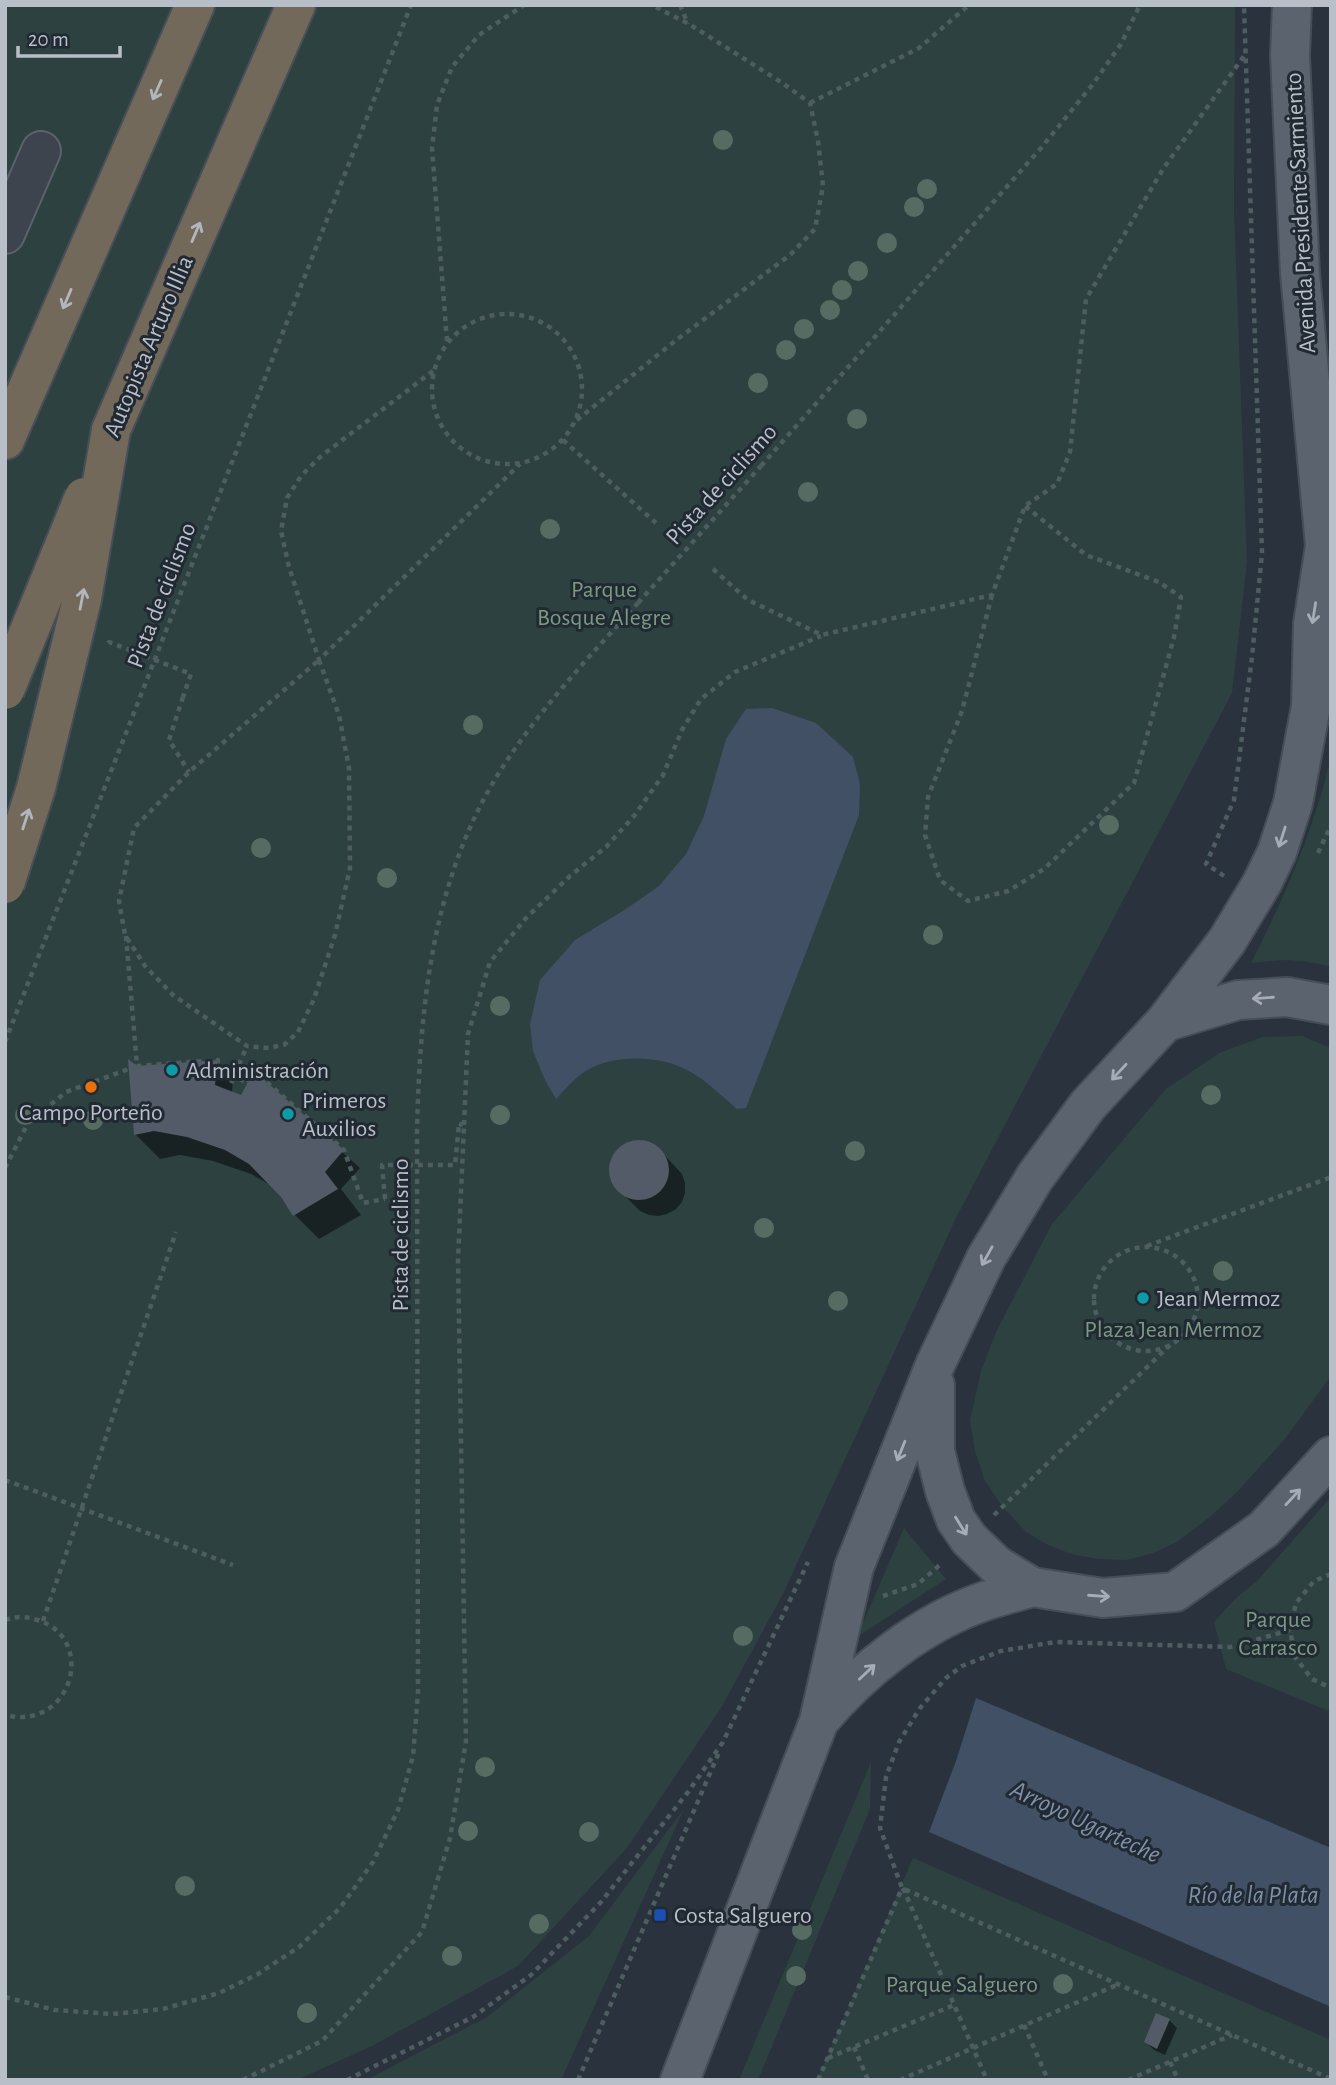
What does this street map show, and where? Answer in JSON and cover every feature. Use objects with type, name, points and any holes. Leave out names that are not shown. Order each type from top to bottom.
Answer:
[{"type":"highway","points":[[5,440],[195,5]]},
{"type":"highway","name":"Autopista Arturo Illia","points":[[5,690],[111,430],[296,5]]},
{"type":"highway","points":[[5,884],[36,788],[79,612],[111,430]]},
{"type":"main road","name":"Avenida Presidente Sarmiento","points":[[819,1721],[854,1567],[935,1365],[985,1258],[1035,1177],[1087,1105],[1165,1022],[1227,941],[1277,852],[1293,803],[1311,705],[1312,624],[1328,552],[1300,273],[1290,55],[1292,5]]},
{"type":"main road","points":[[1165,1022],[1238,1000],[1287,997],[1331,1004]]},
{"type":"main road","points":[[935,1365],[935,1451],[956,1520],[969,1539],[996,1565],[1032,1587],[1103,1598],[1175,1592],[1264,1528],[1331,1456]]},
{"type":"main road","points":[[680,2080],[819,1721],[835,1702],[883,1658],[938,1622],[983,1601],[1032,1587]]},
{"type":"lane","points":[[5,234],[41,151]]},
{"type":"path","name":"Pista de ciclismo","points":[[5,1042],[411,5]]},
{"type":"path","points":[[447,342],[432,148],[437,105],[452,67],[479,34],[524,5]]},
{"type":"path","points":[[577,420],[583,396],[582,372],[572,349],[556,330],[535,318],[511,313],[487,315],[465,326],[447,342],[433,371],[432,396],[438,420],[452,441],[472,456],[495,464],[520,464],[544,456],[563,440],[577,420],[675,341],[790,255],[815,229],[823,186],[810,103],[689,24],[652,5]]},
{"type":"path","points":[[680,5],[689,24]]},
{"type":"path","points":[[810,103],[919,48],[969,5]]},
{"type":"path","name":"Pista de ciclismo","points":[[5,1997],[55,2010],[112,2014],[163,2009],[219,1993],[258,1974],[299,1947],[340,1908],[373,1862],[398,1811],[413,1756],[418,1693],[419,1058],[426,986],[440,915],[463,843],[494,781],[581,666],[1041,148],[1114,54],[1140,5]]},
{"type":"path","points":[[1244,5],[1262,554],[1234,800],[1206,864],[1254,897]]},
{"type":"path","points":[[1026,506],[1086,555],[1159,582],[1181,597],[1174,637],[1134,783],[1044,869],[1008,891],[968,901],[940,880],[925,835],[928,797],[962,711],[992,595],[1026,506],[1057,484],[1070,452],[1086,299],[1163,169],[1245,55]]},
{"type":"path","points":[[125,935],[145,966],[173,995],[247,1046],[266,1048],[284,1045],[298,1032],[314,999],[335,935],[350,868],[349,768],[339,715],[289,567],[281,531],[287,498],[301,476],[320,457],[433,371]]},
{"type":"path","points":[[563,440],[656,523]]},
{"type":"path","points":[[137,1066],[125,935],[119,901],[134,828],[189,772],[319,660],[520,464]]},
{"type":"path","points":[[713,569],[748,600],[822,635]]},
{"type":"path","points":[[243,2080],[322,2041],[422,1932],[450,1838],[466,1741],[457,1260],[462,1124],[468,1034],[490,962],[526,918],[570,876],[606,848],[634,816],[663,775],[682,730],[701,699],[735,672],[822,635],[992,595]]},
{"type":"path","points":[[104,654],[109,642],[191,674],[169,740],[189,772]]},
{"type":"path","points":[[231,1083],[247,1046]]},
{"type":"path","points":[[5,1168],[28,1123],[66,1093],[137,1066],[218,1060],[216,1074],[234,1076],[248,1083],[254,1071],[344,1150],[363,1203],[385,1199],[382,1165],[455,1165],[462,1124]]},
{"type":"path","points":[[1170,1345],[1154,1351],[1136,1350],[1119,1344],[1106,1333],[1097,1318],[1094,1300],[1096,1284],[1103,1269],[1115,1257],[1130,1249],[1146,1247],[1331,1177]]},
{"type":"path","points":[[43,1621],[176,1231]]},
{"type":"path","points":[[882,1596],[918,1584],[969,1539],[1184,1334],[1194,1319],[1198,1302],[1196,1285],[1189,1270],[1178,1257],[1163,1250],[1146,1247]]},
{"type":"path","points":[[5,1480],[233,1565]]},
{"type":"path","points":[[578,2080],[723,1742],[808,1562]]},
{"type":"path","points":[[1331,1574],[1314,1581],[1296,1603],[1290,1630],[1295,1657],[1312,1679],[1331,1688]]},
{"type":"path","points":[[5,1620],[27,1617],[43,1621],[57,1631],[66,1644],[71,1660],[71,1677],[65,1693],[55,1706],[40,1714],[23,1718],[5,1715]]},
{"type":"path","points":[[986,2080],[902,1888],[880,1828],[886,1777],[899,1742],[920,1708],[946,1678],[962,1666],[1001,1651],[1055,1642],[1231,1647],[1290,1630]]},
{"type":"path","points":[[346,2080],[473,2017],[531,1975],[601,1902],[688,1792],[723,1742]]},
{"type":"path","points":[[902,1888],[1331,2079]]},
{"type":"path","points":[[818,2080],[902,1888]]},
{"type":"path","points":[[900,2080],[1120,1984]]},
{"type":"path","points":[[827,2058],[954,2004]]},
{"type":"path","points":[[1024,2025],[1048,2080]]},
{"type":"path","points":[[1128,2080],[1233,2034]]},
{"type":"path","points":[[854,2047],[868,2080]]},
{"type":"path","points":[[1170,2062],[1178,2080]]},
{"type":"green space","name":"Parque Bosque Alegre","points":[[5,5],[1235,5],[1234,210],[1247,562],[1232,693],[956,1218],[783,1594],[721,1708],[627,1848],[518,1966],[372,2046],[297,2080],[5,2080]]},
{"type":"green space","points":[[1331,757],[1331,967],[1291,960],[1251,963],[1297,862],[1316,811]]},
{"type":"green space","name":"Plaza Jean Mermoz","points":[[1302,1036],[1331,1048],[1331,1376],[1284,1440],[1237,1492],[1177,1542],[1153,1553],[1127,1560],[1071,1554],[1046,1544],[1026,1532],[1002,1506],[985,1481],[975,1451],[970,1420],[981,1371],[996,1332],[1052,1224],[1166,1089],[1221,1052],[1263,1037]]},
{"type":"green space","name":"Parque Carrasco","points":[[1331,1497],[1331,1712],[1226,1669],[1214,1622],[1236,1598],[1257,1581]]},
{"type":"green space","points":[[904,1528],[946,1579],[857,1637]]},
{"type":"green space","points":[[871,1762],[870,1809],[758,2080],[739,2080]]},
{"type":"green space","points":[[684,1809],[561,2080],[366,2080],[487,2017],[589,1936]]},
{"type":"green space","name":"Parque Salguero","points":[[913,1858],[1331,2040],[1331,2080],[817,2080]]},
{"type":"water","points":[[772,708],[816,723],[853,757],[860,784],[859,815],[746,1108],[737,1109],[702,1079],[679,1066],[642,1058],[616,1060],[593,1067],[578,1077],[556,1099],[533,1051],[530,1024],[540,980],[575,940],[659,886],[686,854],[704,816],[726,739],[746,709]]},
{"type":"water","name":"Río de la Plata","points":[[976,1698],[1331,1848],[1331,2007],[929,1832]]},
{"type":"building","points":[[128,1059],[137,1066],[218,1060],[215,1085],[241,1095],[254,1071],[344,1150],[325,1172],[338,1189],[293,1216],[281,1197],[249,1164],[225,1150],[187,1137],[154,1131],[134,1135]]},
{"type":"building","points":[[633,1140],[645,1140],[664,1153],[669,1170],[667,1182],[656,1195],[645,1200],[633,1200],[614,1187],[609,1176],[609,1164],[622,1145]]},
{"type":"building","points":[[1156,2013],[1170,2019],[1157,2049],[1144,2042]]},
{"type":"place","name":"Administración","points":[[172,1070]]},
{"type":"place","name":"Campo Porteño","points":[[91,1087]]},
{"type":"place","name":"Primeros Auxilios","points":[[288,1114]]},
{"type":"place","name":"Jean Mermoz","points":[[1143,1298]]},
{"type":"place","name":"Costa Salguero","points":[[660,1915]]},
{"type":"water label","name":"Arroyo Ugarteche","points":[[1086,1821]]}]
